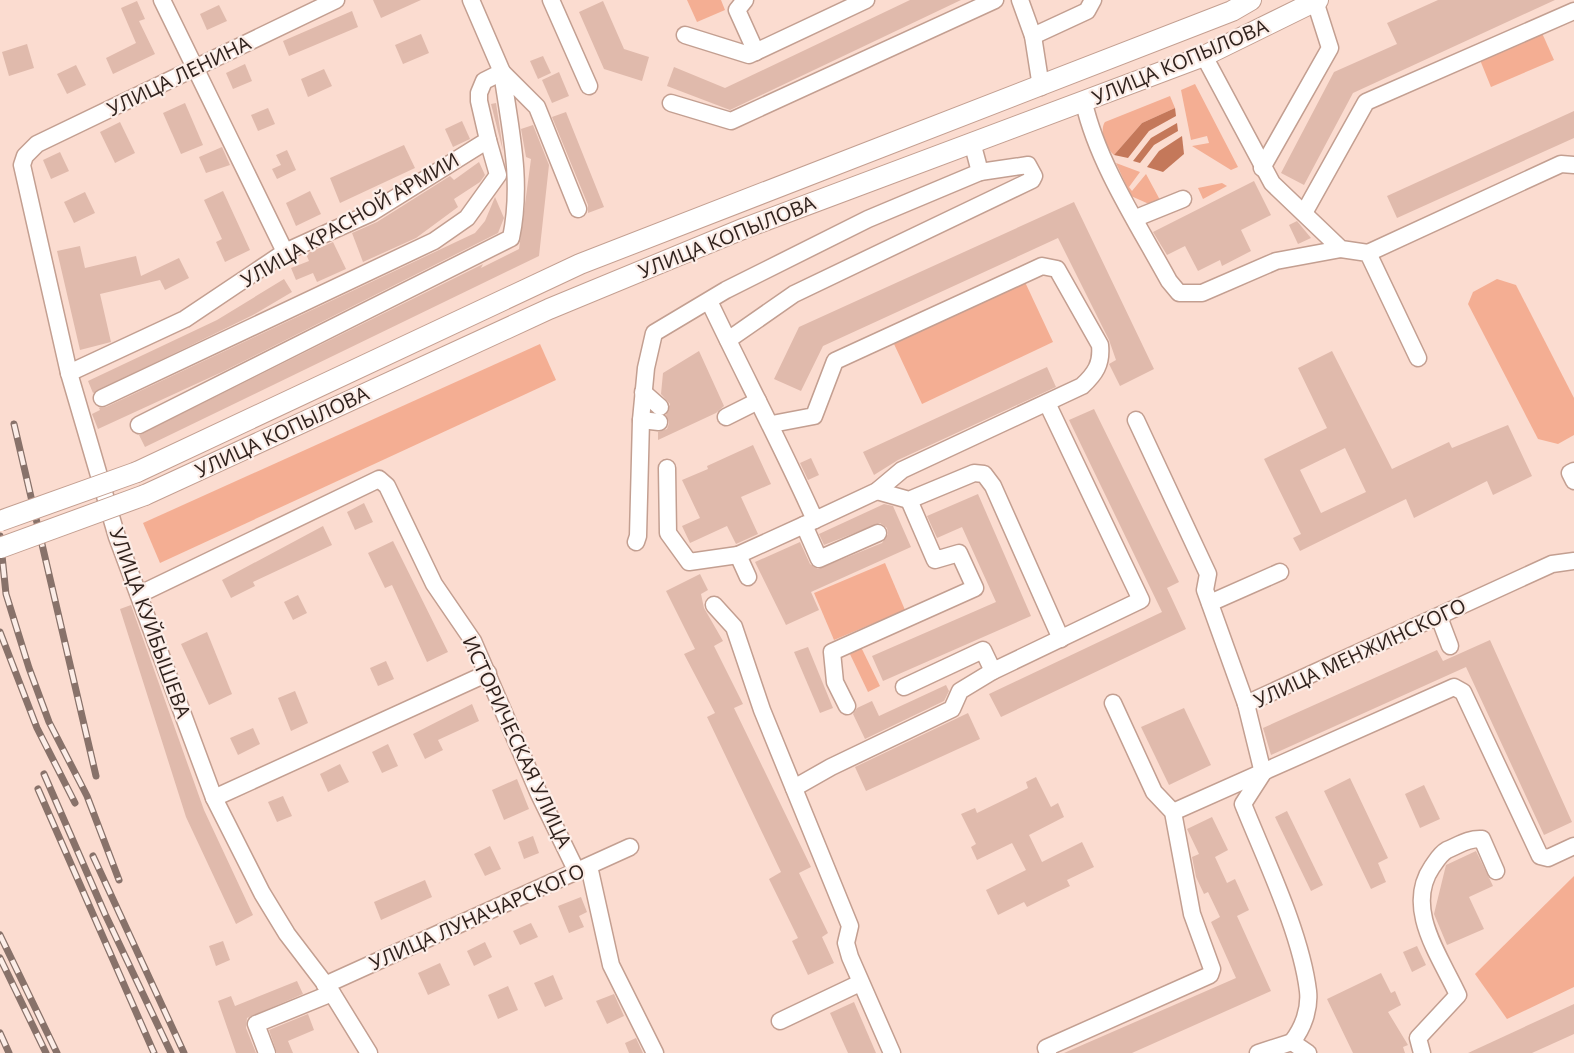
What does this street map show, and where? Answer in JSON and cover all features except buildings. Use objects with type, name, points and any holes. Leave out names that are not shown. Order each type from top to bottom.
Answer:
[{"type":"main road","name":"УЛИЦА КОПЫЛОВА","points":[[0,521],[137,472],[580,264],[1041,87],[1232,11],[1251,0]]},
{"type":"main road","name":"УЛИЦА КОПЫЛОВА","points":[[0,548],[145,495],[560,304],[745,228],[972,142],[1084,103],[1204,56],[1316,1]]},
{"type":"street","points":[[162,0],[285,252]]},
{"type":"street","name":"УЛИЦА ЛЕНИНА","points":[[25,156],[38,144],[336,0]]},
{"type":"street","points":[[139,425],[511,238],[516,215],[516,148],[502,72],[471,0]]},
{"type":"street","points":[[551,0],[589,86]]},
{"type":"street","points":[[745,0],[737,10],[756,52]]},
{"type":"street","points":[[686,35],[749,56],[843,5],[866,0]]},
{"type":"street","points":[[671,103],[731,121],[995,0]]},
{"type":"street","points":[[1020,0],[1033,36],[1041,87]]},
{"type":"street","points":[[1033,36],[1087,11],[1093,0]]},
{"type":"street","points":[[1262,168],[1330,48],[1316,1]]},
{"type":"street","points":[[1304,213],[1366,102],[1574,10]]},
{"type":"street","points":[[1204,56],[1272,183],[1341,249]]},
{"type":"street","points":[[102,399],[434,241],[466,218],[498,175],[488,140],[479,93],[484,81],[502,72]]},
{"type":"street","points":[[502,72],[528,95],[537,107],[578,209]]},
{"type":"street","points":[[1084,103],[1088,119],[1108,167],[1169,281],[1179,293],[1202,293],[1276,261],[1341,249],[1368,253],[1561,164],[1574,165]]},
{"type":"street","name":"УЛИЦА КРАСНОЙ АРМИИ","points":[[69,373],[185,319],[285,252],[370,213],[488,140]]},
{"type":"street","points":[[972,142],[980,172]]},
{"type":"street","name":"УЛИЦА КУЙБЫШЕВА","points":[[25,156],[22,165],[69,373],[117,537],[214,798],[262,893],[287,934],[328,989],[369,1053]]},
{"type":"street","points":[[636,542],[643,392],[654,333],[709,301],[868,219],[980,172],[1028,165],[1035,176],[1032,180],[794,294],[728,340]]},
{"type":"street","points":[[1136,219],[1183,199]]},
{"type":"street","points":[[1368,253],[1418,358]]},
{"type":"street","points":[[667,468],[668,533],[689,562],[738,555],[877,491],[902,470],[1082,386],[1094,375],[1101,354],[1100,345],[1057,269],[1042,266],[836,361],[814,416],[772,424]]},
{"type":"street","points":[[709,301],[758,401],[772,424],[809,523],[819,559],[878,533]]},
{"type":"street","points":[[641,420],[660,415],[643,392]]},
{"type":"street","points":[[726,417],[758,401]]},
{"type":"street","points":[[794,788],[952,709],[960,691],[993,671],[1142,600],[1047,403]]},
{"type":"street","points":[[1136,420],[1208,574],[1205,590],[1246,704]]},
{"type":"street","points":[[1574,471],[1570,473],[1574,481]]},
{"type":"street","points":[[877,491],[909,500],[974,473],[984,474],[993,486],[1061,639]]},
{"type":"street","name":"ИСТОРИЧЕСКАЯ УЛИЦА","points":[[140,594],[379,478],[387,486],[434,584],[473,641],[539,794],[583,869],[611,965],[655,1053]]},
{"type":"street","points":[[847,706],[835,682],[832,652],[975,588],[959,553],[935,560],[909,500]]},
{"type":"street","points":[[1552,564],[1574,548]]},
{"type":"street","points":[[738,555],[748,577]]},
{"type":"street","name":"УЛИЦА МЕНЖИНСКОГО","points":[[1263,773],[1246,704],[1552,564],[1574,561]]},
{"type":"street","points":[[1210,603],[1280,572]]},
{"type":"street","points":[[714,604],[734,627],[762,710],[850,926],[846,944],[860,983],[892,1053]]},
{"type":"street","points":[[1439,616],[1450,646]]},
{"type":"street","points":[[904,687],[983,650],[993,671]]},
{"type":"street","points":[[214,798],[488,672]]},
{"type":"street","points":[[1173,812],[1454,687],[1463,692],[1540,856],[1548,858],[1574,846]]},
{"type":"street","points":[[1048,1053],[1046,1048],[1210,975],[1212,969],[1192,914],[1173,812],[1154,792],[1113,703]]},
{"type":"street","points":[[1258,1053],[1292,1042],[1303,1028],[1309,992],[1292,928],[1243,804],[1263,773]]},
{"type":"street","points":[[1422,1053],[1418,1038],[1458,995],[1421,915],[1420,898],[1424,879],[1442,853],[1474,838],[1482,839],[1497,871]]},
{"type":"street","name":"УЛИЦА ЛУНАЧАРСКОГО","points":[[267,1053],[256,1024],[630,848]]},
{"type":"street","points":[[780,1021],[860,983]]},
{"type":"street","points":[[1292,1042],[1308,1053]]},
{"type":"shaded area","points":[[687,0],[721,0],[725,10],[697,22]]},
{"type":"shaded area","points":[[1542,33],[1554,60],[1491,87],[1480,60]]},
{"type":"shaded area","points":[[1195,84],[1238,167],[1231,170],[1192,146],[1209,143],[1207,136],[1191,140],[1181,90]]},
{"type":"shaded area","points":[[1170,96],[1175,108],[1142,123],[1114,155],[1104,139],[1103,125],[1105,122]]},
{"type":"shaded area","points":[[1175,108],[1176,116],[1149,131],[1128,158],[1114,155],[1142,123]]},
{"type":"shaded area","points":[[1177,123],[1178,131],[1154,145],[1140,163],[1133,161],[1151,138]]},
{"type":"shaded area","points":[[1182,136],[1184,154],[1163,172],[1147,167],[1159,151]]},
{"type":"shaded area","points":[[1116,163],[1140,172],[1129,187],[1132,191],[1146,174],[1160,200],[1149,204],[1131,196]]},
{"type":"shaded area","points":[[1222,183],[1227,186],[1203,199],[1198,188]]},
{"type":"shaded area","points":[[1497,279],[1516,285],[1574,398],[1574,435],[1558,444],[1538,439],[1468,304],[1473,292]]},
{"type":"shaded area","points":[[1025,282],[1053,342],[922,404],[894,344]]},
{"type":"shaded area","points":[[540,344],[556,380],[160,563],[143,523]]},
{"type":"shaded area","points":[[885,563],[905,610],[834,640],[814,593]]},
{"type":"shaded area","points":[[860,645],[880,686],[868,692],[848,650]]},
{"type":"shaded area","points":[[1574,876],[1574,987],[1507,1019],[1475,974]]},
{"type":"railway","points":[[14,424],[96,776]]},
{"type":"railway","points":[[0,536],[6,594],[29,668],[49,722],[87,796],[119,880]]},
{"type":"railway","points":[[0,632],[37,728],[75,803]]},
{"type":"railway","points":[[44,774],[105,914],[171,1053]]},
{"type":"railway","points":[[38,789],[154,1053]]},
{"type":"railway","points":[[93,856],[184,1053]]},
{"type":"railway","points":[[0,935],[57,1053]]},
{"type":"railway","points":[[0,958],[46,1053]]},
{"type":"railway","points":[[0,1033],[9,1053]]}]
